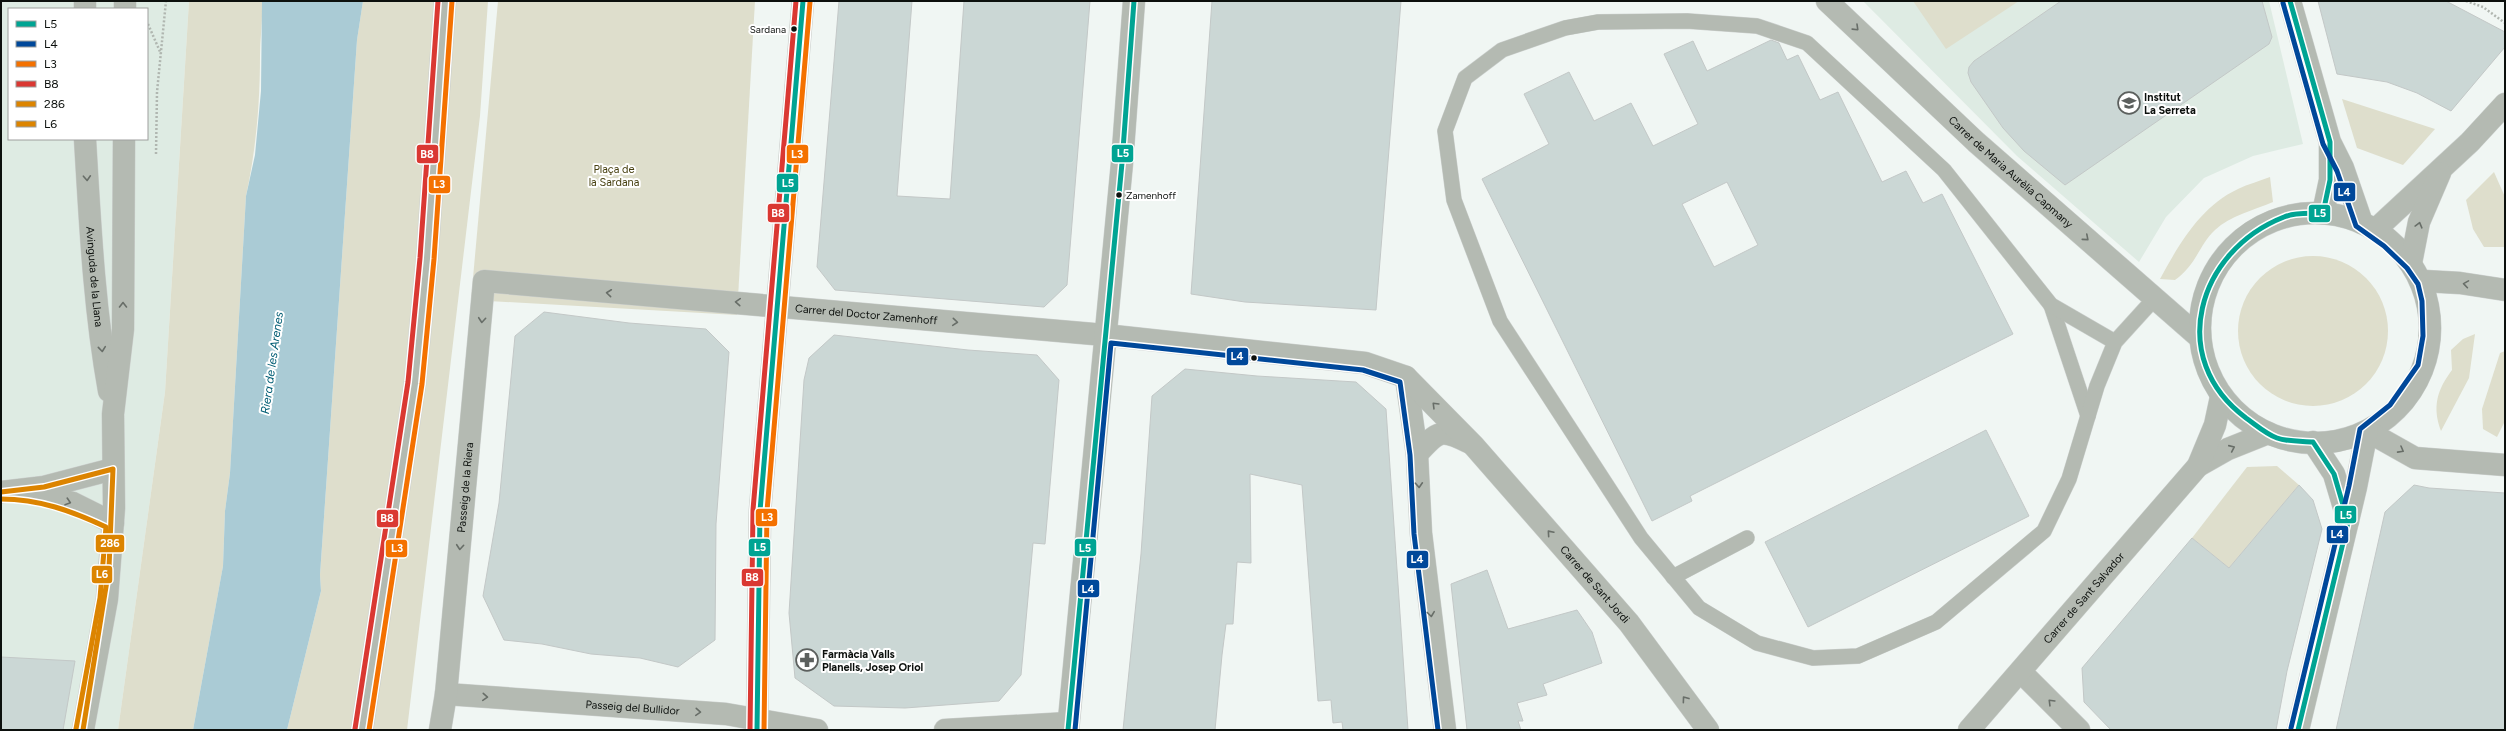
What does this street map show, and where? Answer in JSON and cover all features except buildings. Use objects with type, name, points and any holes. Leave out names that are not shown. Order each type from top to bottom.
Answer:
[{"type":"main road","points":[[362,730],[415,383],[427,259],[445,1]]},
{"type":"street","points":[[756,724],[760,511],[803,1]]},
{"type":"street","points":[[945,730],[1068,727],[1122,163],[1134,1]]},
{"type":"street","name":"Carrer de Maria Aurèlia Capmany","points":[[1827,1],[1976,142],[2199,337]]},
{"type":"street","points":[[2290,1],[2330,142],[2369,226]]},
{"type":"street","points":[[2369,226],[2442,168],[2505,104]]},
{"type":"street","name":"Avinguda de la Llana","points":[[85,140],[91,240],[102,355],[113,414]]},
{"type":"street","name":"Avinguda de la Llana","points":[[113,478],[113,414],[123,329],[124,140]]},
{"type":"street","points":[[2323,213],[2330,180],[2330,142]]},
{"type":"street","points":[[2411,263],[2419,222],[2442,168]]},
{"type":"street","points":[[2323,213],[2342,215],[2369,226],[2411,263],[2424,281],[2430,313],[2430,344],[2424,368],[2392,414],[2362,434],[2326,444],[2279,439],[2242,419],[2221,397],[2208,375],[2199,337],[2204,294],[2217,266],[2253,230],[2284,217],[2323,213]]},
{"type":"street","name":"Carrer del Doctor Zamenhoff","points":[[484,281],[619,294],[777,305],[1105,335]]},
{"type":"street","name":"Passeig de la Riera","points":[[440,730],[446,694],[484,281]]},
{"type":"street","points":[[2424,281],[2460,283],[2505,290]]},
{"type":"street","name":"Carrer de Sant Jordi","points":[[1105,335],[1365,363],[1406,377],[1474,446],[1629,623],[1708,730]]},
{"type":"street","points":[[1406,377],[1417,454],[1421,533],[1445,730]]},
{"type":"street","name":"Carrer de Sant Salvador","points":[[1969,730],[2021,672],[2198,466],[2215,425],[2221,397]]},
{"type":"street","points":[[2367,431],[2415,458],[2505,465]]},
{"type":"street","points":[[2298,730],[2348,522],[2367,431]]},
{"type":"street","name":"Carrer de Sant Jordi","points":[[1417,454],[1434,435],[1449,432],[1474,446]]},
{"type":"street","name":"Carrer de Sant Salvador","points":[[2198,466],[2228,449],[2268,433]]},
{"type":"street","points":[[2313,442],[2334,474],[2348,522]]},
{"type":"street","points":[[9,492],[113,478],[113,523],[106,599],[83,730]]},
{"type":"street","points":[[9,492],[73,503],[113,523]]},
{"type":"street","points":[[2021,672],[2078,730]]},
{"type":"street","name":"Passeig del Bullidor","points":[[446,694],[726,714],[756,724],[817,730]]},
{"type":"lane","points":[[2088,416],[2052,305],[1944,170],[1807,43],[1757,26],[1687,21],[1598,22],[1565,28],[1502,50],[1465,78],[1445,130],[1454,200],[1500,321],[1641,538],[1699,608],[1757,644],[1813,658],[1858,656],[1936,622],[2044,531],[2069,479],[2088,416],[2115,342],[2155,298]]},
{"type":"lane","points":[[2052,305],[2115,342]]},
{"type":"lane","points":[[1673,577],[1746,538]]},
{"type":"path","points":[[156,154],[161,55],[166,1]]},
{"type":"path","points":[[2466,1],[2483,7],[2505,22]]},
{"type":"path","points":[[148,23],[161,55]]},
{"type":"shaded area","points":[[1,1],[189,1],[165,392],[118,730],[1,730]]},
{"type":"shaded area","name":"Institut La Serreta","points":[[1863,1],[2269,1],[2303,144],[2253,156],[2204,178],[2166,217],[2139,262],[2017,156]]},
{"type":"green space","points":[[189,1],[262,1],[258,109],[255,144],[246,196],[230,473],[225,511],[223,566],[193,730],[118,730],[165,392]]},
{"type":"green space","points":[[363,1],[488,1],[480,116],[407,730],[287,730],[321,591],[320,575],[357,40]]},
{"type":"green space","name":"Plaça de la Sardana","points":[[498,1],[755,1],[737,315],[471,300]]},
{"type":"green space","points":[[1913,1],[2019,1],[1946,49]]},
{"type":"green space","points":[[2342,99],[2435,129],[2403,165],[2357,148]]},
{"type":"green space","points":[[2494,172],[2505,197],[2505,247],[2484,247],[2473,229],[2466,200]]},
{"type":"green space","points":[[2270,177],[2273,202],[2235,217],[2221,225],[2205,242],[2188,268],[2182,274],[2175,280],[2160,279],[2192,227],[2213,205],[2238,189]]},
{"type":"green space","points":[[2313,256],[2342,262],[2366,278],[2382,302],[2388,331],[2382,360],[2366,384],[2342,400],[2313,406],[2284,400],[2260,384],[2244,360],[2238,331],[2244,302],[2260,278],[2284,262]]},
{"type":"green space","points":[[2475,334],[2469,378],[2441,431],[2438,422],[2437,406],[2440,392],[2452,370],[2451,350],[2463,339]]},
{"type":"green space","points":[[2505,351],[2505,421],[2497,437],[2483,429],[2482,409],[2500,353]]},
{"type":"green space","points":[[2277,466],[2299,485],[2229,568],[2192,538],[2247,467]]},
{"type":"water","name":"Riera de les Arenes","points":[[262,1],[363,1],[357,40],[320,575],[321,591],[287,730],[193,730],[223,566],[225,511],[230,473],[246,196],[255,155],[261,91]]},
{"type":"transit line","name":"B8","points":[[355,729],[408,382],[420,258],[438,1]]},
{"type":"transit line","name":"L3","points":[[369,730],[422,384],[434,259],[452,1]]},
{"type":"transit line","name":"B8","points":[[750,730],[753,510],[796,1]]},
{"type":"transit line","name":"L5","points":[[757,730],[760,511],[803,1]]},
{"type":"transit line","name":"L5","points":[[1068,730],[1122,163],[1134,1]]},
{"type":"transit line","name":"L5","points":[[2290,1],[2330,142],[2330,180],[2323,213],[2298,214],[2284,217],[2254,233],[2230,254],[2213,280],[2202,308],[2200,337],[2206,366],[2221,394],[2246,418],[2265,432],[2277,438],[2290,441],[2313,442],[2334,474],[2348,522],[2298,730]]},
{"type":"transit line","name":"L3","points":[[764,730],[767,511],[810,2]]},
{"type":"transit line","name":"L4","points":[[2283,3],[2323,144],[2337,171],[2356,226],[2384,246],[2407,268],[2418,284],[2422,301],[2423,336],[2418,365],[2390,405],[2360,429],[2349,486],[2291,728]]},
{"type":"transit line","name":"L4","points":[[1075,730],[1111,343],[1363,370],[1400,382],[1410,455],[1414,534],[1438,730]]},
{"type":"transit line","name":"286","points":[[1,492],[44,487],[113,469],[109,568],[83,730]]},
{"type":"transit line","name":"L6","points":[[1,499],[29,501],[55,507],[106,527],[100,598],[76,729]]},
{"type":"place","name":"Sardana","points":[[794,29]]},
{"type":"place","name":"Institut La Serreta","points":[[2129,103]]},
{"type":"place","name":"Zamenhoff","points":[[1119,195]]},
{"type":"place","name":"Farmàcia Valls Planells, Josep Oriol","points":[[807,660]]}]
